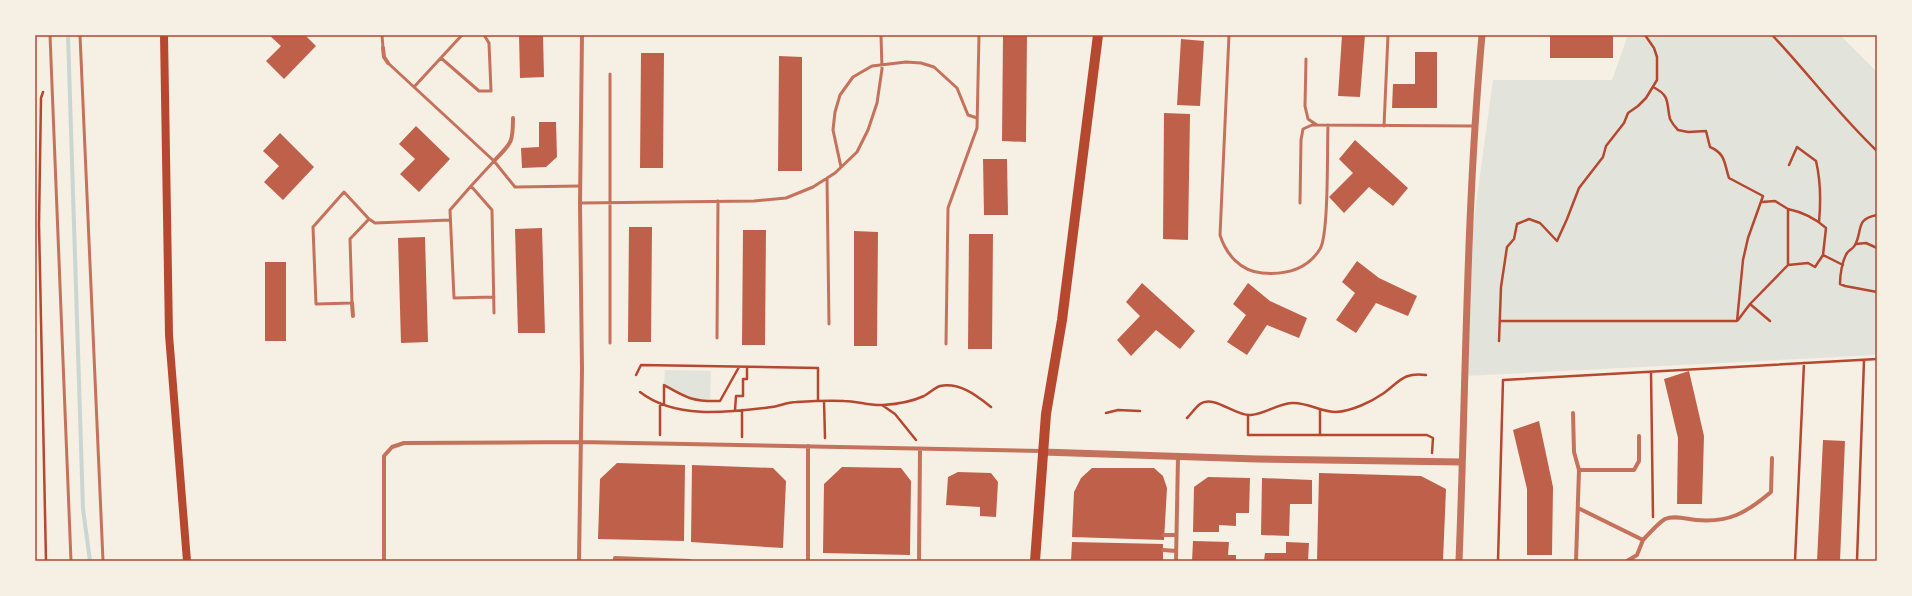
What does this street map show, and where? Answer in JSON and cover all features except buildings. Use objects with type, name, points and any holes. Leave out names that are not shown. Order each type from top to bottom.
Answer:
[{"type":"main road","points":[[164,35],[169,335],[187,561]]},
{"type":"main road","points":[[1035,561],[1046,414],[1062,320],[1098,35]]},
{"type":"street","points":[[579,561],[582,370],[580,186],[582,35]]},
{"type":"street","points":[[1459,561],[1467,270],[1473,126],[1482,35]]},
{"type":"street","points":[[383,48],[384,57],[388,63]]},
{"type":"street","points":[[494,161],[508,146],[513,137],[513,118]]},
{"type":"street","points":[[352,303],[353,316]]},
{"type":"street","points":[[1574,413],[1574,452],[1579,470],[1576,561]]},
{"type":"street","points":[[1579,470],[1634,470],[1639,462],[1640,436]]},
{"type":"street","points":[[384,561],[382,470],[384,456],[392,448],[404,443],[580,442],[742,444],[1178,457],[1462,462]]},
{"type":"street","points":[[808,446],[808,561]]},
{"type":"street","points":[[919,561],[920,450]]},
{"type":"street","points":[[1176,561],[1178,457]]},
{"type":"street","points":[[1627,561],[1637,555],[1643,540],[1666,519],[1677,517],[1717,521],[1744,513],[1771,492],[1772,458]]},
{"type":"street","points":[[1578,508],[1643,540]]},
{"type":"street","points":[[1164,535],[1176,535]]},
{"type":"street","points":[[1163,550],[1176,551]]},
{"type":"street","points":[[615,561],[615,558],[690,561]]},
{"type":"lane","points":[[50,35],[71,561]]},
{"type":"lane","points":[[80,35],[103,561]]},
{"type":"lane","points":[[382,35],[383,48]]},
{"type":"lane","points":[[414,87],[462,35]]},
{"type":"lane","points":[[441,58],[479,91],[491,91],[488,43],[484,35]]},
{"type":"lane","points":[[580,203],[718,201],[786,198],[813,187],[842,167],[857,152],[868,130],[877,103],[882,64],[881,35]]},
{"type":"lane","points":[[946,344],[948,208],[977,128],[979,35]]},
{"type":"lane","points":[[1229,35],[1220,235],[1223,245],[1232,258],[1247,268],[1258,272],[1286,272],[1302,267],[1311,260],[1321,248],[1325,224],[1328,126]]},
{"type":"lane","points":[[1384,126],[1388,35]]},
{"type":"lane","points":[[1306,59],[1305,106],[1308,119],[1317,125]]},
{"type":"lane","points":[[388,63],[494,161],[515,187],[580,186]]},
{"type":"lane","points":[[842,167],[833,130],[835,112],[840,95],[854,77],[872,66],[882,64],[921,63],[934,67],[957,88],[968,115],[977,118]]},
{"type":"lane","points":[[610,74],[610,343]]},
{"type":"lane","points":[[1300,203],[1303,129],[1312,125],[1473,126]]},
{"type":"lane","points":[[494,161],[450,210],[454,298],[494,297]]},
{"type":"lane","points":[[827,178],[830,324]]},
{"type":"lane","points":[[471,186],[492,210],[494,313]]},
{"type":"lane","points":[[369,219],[350,239],[352,303],[316,304],[313,227],[344,192],[369,219],[375,223],[450,220]]},
{"type":"lane","points":[[717,338],[718,201]]},
{"type":"path","points":[[1499,341],[1501,287],[1507,247],[1514,239],[1517,224],[1529,219],[1540,223],[1557,241],[1568,219],[1579,188],[1600,162],[1606,146],[1624,123],[1628,113],[1638,106],[1657,80],[1657,57],[1654,48],[1645,35]]},
{"type":"path","points":[[1772,35],[1803,67],[1860,135],[1877,151]]},
{"type":"path","points":[[1653,87],[1662,92],[1669,104],[1670,120],[1678,130],[1688,132],[1706,131],[1710,147],[1718,151],[1724,158],[1729,178],[1763,196],[1748,238],[1743,260],[1737,321]]},
{"type":"path","points":[[43,91],[41,98],[38,224],[46,561]]},
{"type":"path","points":[[1789,164],[1797,147],[1816,161],[1820,176],[1821,202],[1819,222]]},
{"type":"path","points":[[1737,321],[1750,304],[1788,265],[1808,263],[1815,267],[1823,255],[1826,228],[1819,222],[1775,201],[1761,202]]},
{"type":"path","points":[[1788,208],[1788,265]]},
{"type":"path","points":[[1877,215],[1864,219],[1859,227],[1856,244],[1847,253],[1843,265],[1840,284],[1877,292]]},
{"type":"path","points":[[1856,244],[1866,243],[1877,248]]},
{"type":"path","points":[[1823,255],[1843,265]]},
{"type":"path","points":[[1750,304],[1770,321]]},
{"type":"path","points":[[1500,321],[1737,321]]},
{"type":"path","points":[[1498,561],[1503,380],[1877,359]]},
{"type":"path","points":[[1857,561],[1864,360]]},
{"type":"path","points":[[1795,561],[1804,363]]},
{"type":"path","points":[[636,375],[641,365],[818,368],[818,401]]},
{"type":"path","points":[[664,405],[664,385],[685,397],[700,402],[720,401],[739,367]]},
{"type":"path","points":[[735,410],[736,396],[743,396],[744,379],[747,379],[748,367]]},
{"type":"path","points":[[1651,372],[1653,530]]},
{"type":"path","points":[[1187,418],[1200,403],[1207,402],[1214,402],[1242,415],[1248,415],[1291,403],[1336,412],[1371,400],[1404,377],[1417,374],[1426,375]]},
{"type":"path","points":[[640,392],[649,399],[664,405],[687,410],[716,412],[774,407],[792,402],[845,400],[881,405],[911,402],[927,395],[938,386],[952,386],[972,392],[991,407]]},
{"type":"path","points":[[824,401],[825,447]]},
{"type":"path","points":[[660,403],[660,443]]},
{"type":"path","points":[[881,405],[895,414],[906,426],[915,437],[920,450]]},
{"type":"path","points":[[742,410],[742,444]]},
{"type":"path","points":[[1106,413],[1118,410],[1140,411]]},
{"type":"path","points":[[1320,410],[1320,435]]},
{"type":"path","points":[[1248,415],[1248,435],[1427,435],[1433,438],[1432,461]]},
{"type":"shaded area","points":[[1628,35],[1840,35],[1877,72],[1877,355],[1465,376],[1467,270],[1493,80],[1612,80]]},
{"type":"shaded area","points":[[665,370],[711,371],[710,401],[692,399],[664,385]]},
{"type":"waterway","points":[[68,35],[83,509],[90,561]]}]
